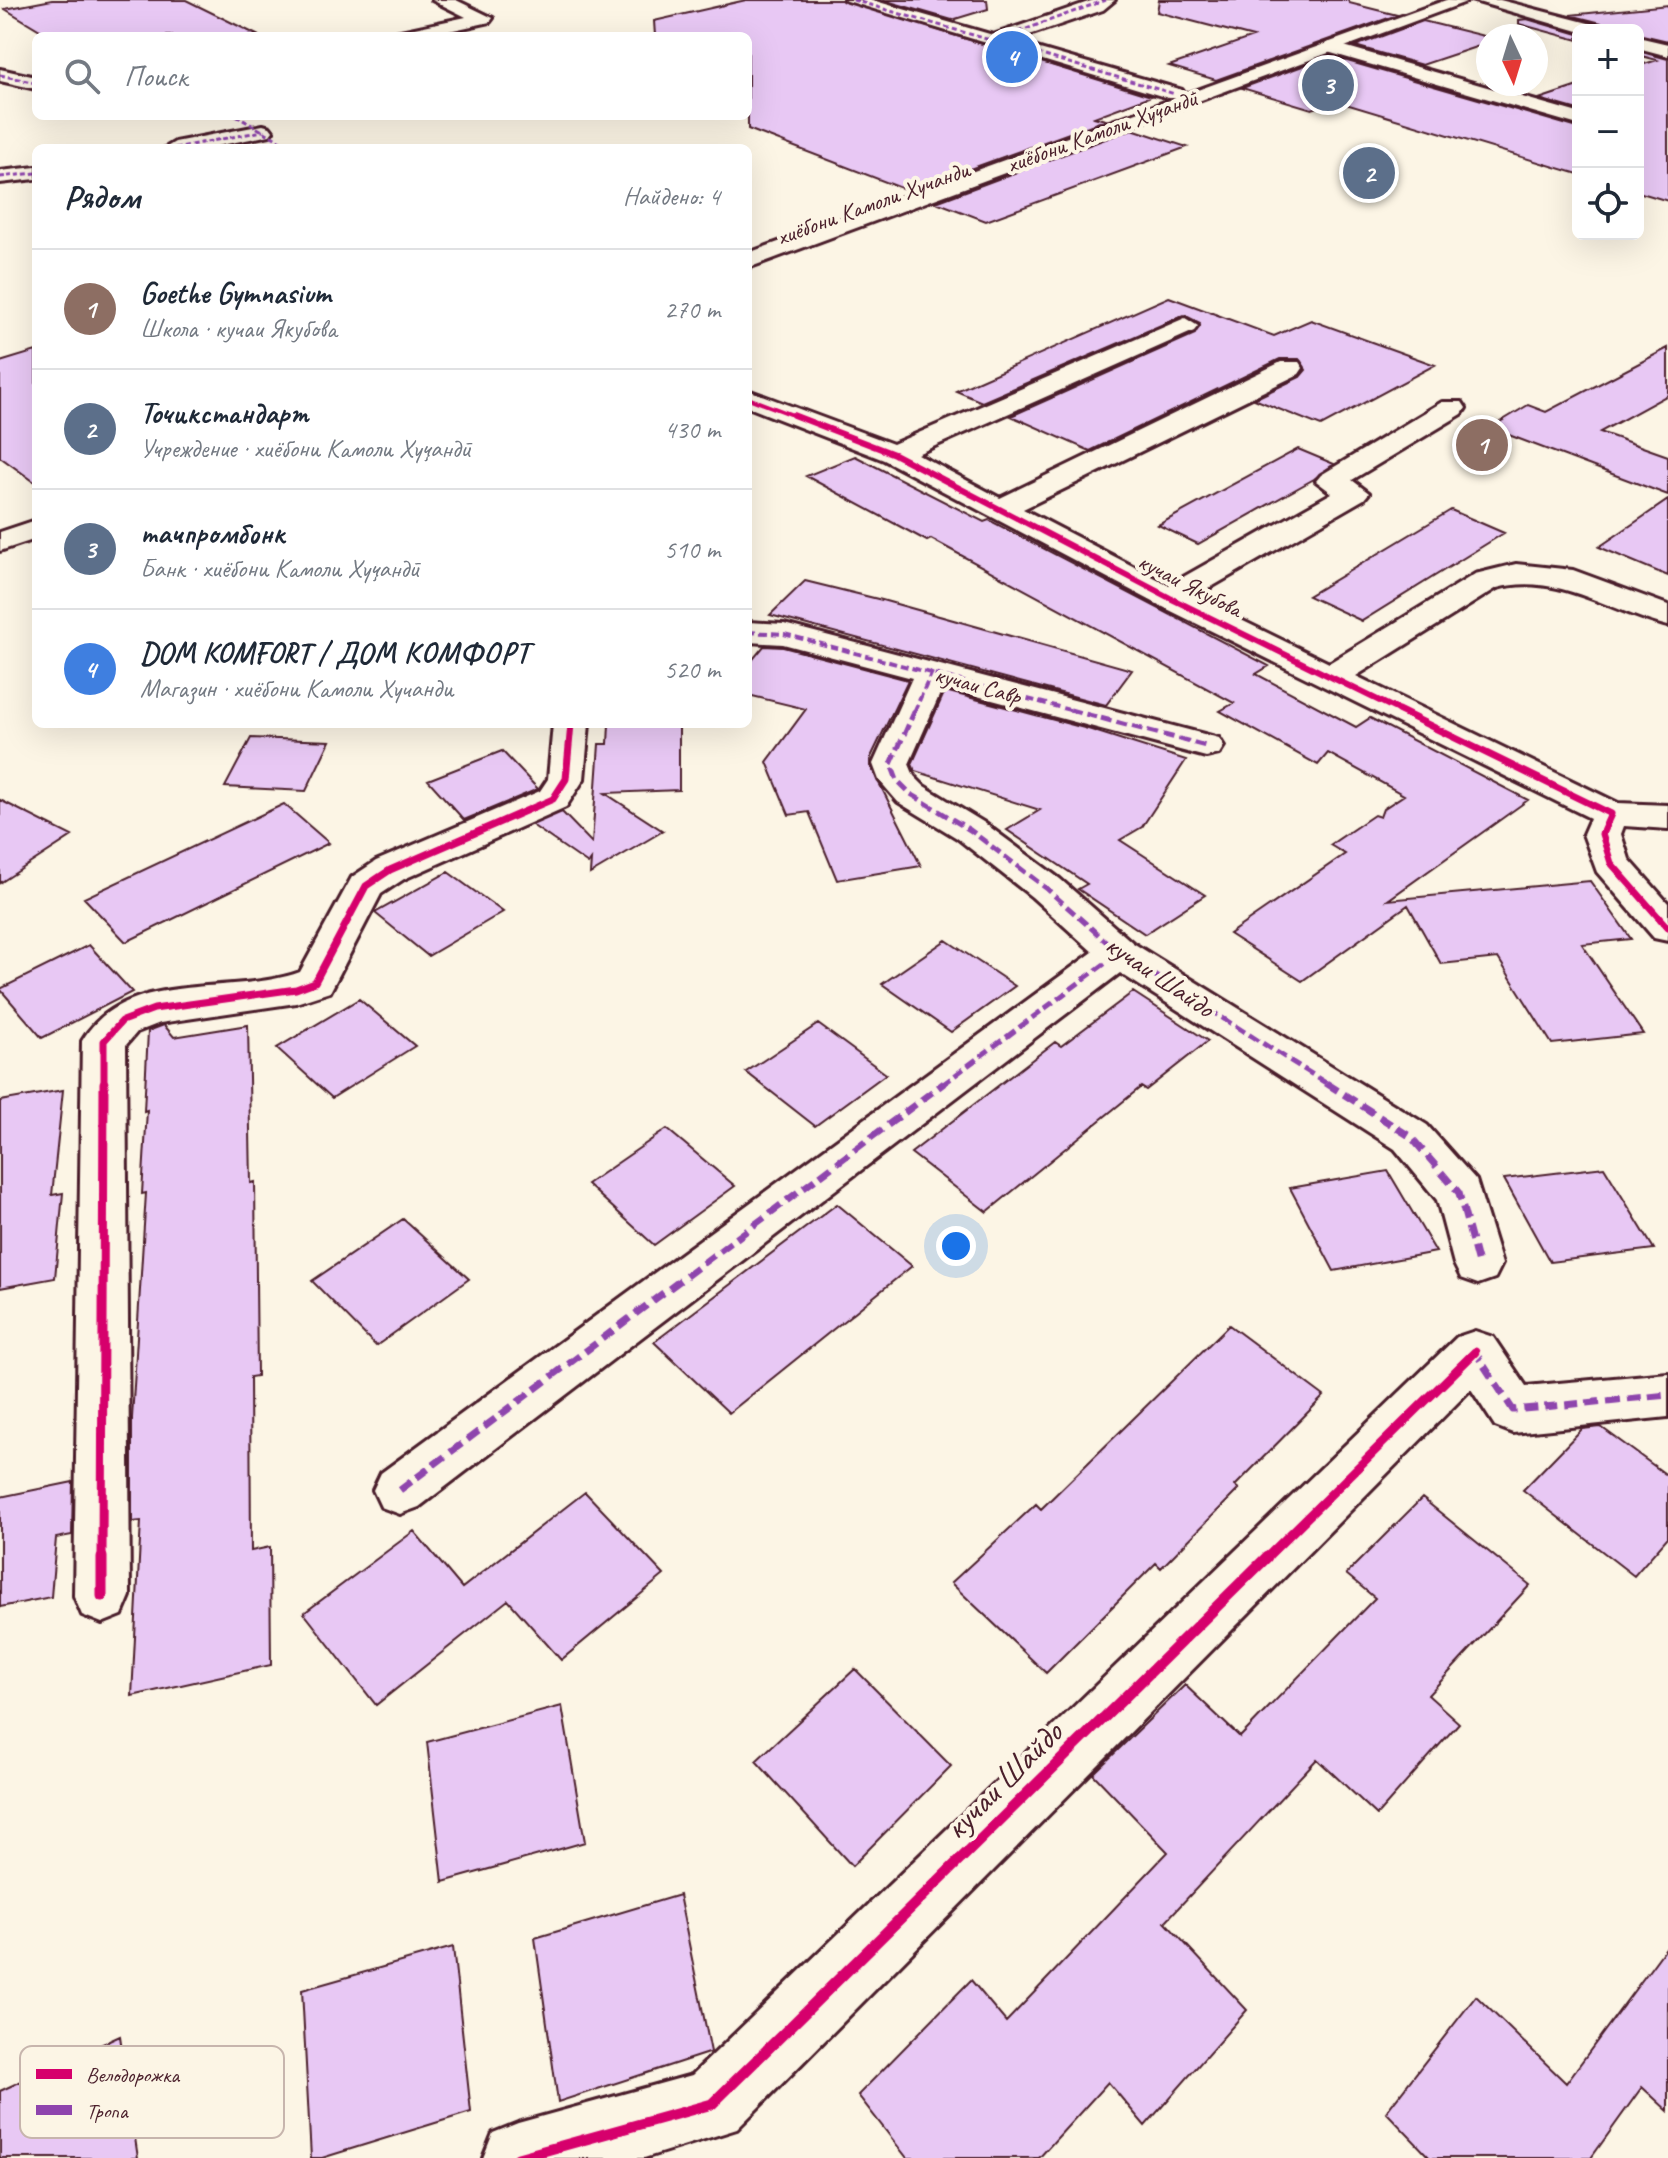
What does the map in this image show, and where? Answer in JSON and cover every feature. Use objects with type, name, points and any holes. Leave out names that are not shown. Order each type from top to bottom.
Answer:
[{"type":"street","points":[[420,32],[484,18],[441,0]]},
{"type":"street","points":[[853,0],[1175,94]]},
{"type":"street","points":[[996,40],[1106,0]]},
{"type":"street","points":[[1322,45],[1402,6],[1407,0]]},
{"type":"street","points":[[1434,0],[1463,1]]},
{"type":"street","points":[[1480,0],[1572,24]]},
{"type":"street","name":"хиёбони Камоли Хуҷандӣ","points":[[752,259],[1322,45],[1463,1]]},
{"type":"street","points":[[1644,44],[1668,50]]},
{"type":"street","points":[[1322,45],[1572,117]]},
{"type":"street","name":"хиёбони Камоли Хучанди","points":[[752,248],[1175,94],[1322,45]]},
{"type":"street","points":[[0,75],[32,82]]},
{"type":"street","points":[[243,120],[286,144]]},
{"type":"street","points":[[196,144],[263,131]]},
{"type":"street","points":[[0,177],[32,173]]},
{"type":"street","points":[[894,454],[1185,326]]},
{"type":"street","points":[[1000,509],[1290,368]]},
{"type":"street","name":"кучаи Якубова","points":[[752,400],[894,454],[1170,598],[1611,814],[1668,817]]},
{"type":"street","points":[[1170,598],[1354,493],[1331,481],[1452,408]]},
{"type":"street","points":[[0,527],[32,515]]},
{"type":"street","points":[[0,542],[32,530]]},
{"type":"street","points":[[1330,677],[1486,581],[1516,573],[1562,577],[1668,616]]},
{"type":"street","name":"кучаи Савр","points":[[752,632],[784,634],[1206,746]]},
{"type":"street","name":"кучаи Шайдо","points":[[932,672],[891,764],[897,780],[911,794],[970,830],[1046,888],[1119,953],[1411,1137],[1459,1193],[1478,1264]]},
{"type":"street","points":[[102,1596],[104,1041],[122,1021],[154,1009],[296,989],[315,982],[366,886],[390,870],[553,799],[566,779],[571,728]]},
{"type":"street","points":[[1611,814],[1602,834],[1611,863],[1668,928]]},
{"type":"street","points":[[400,1490],[1119,953]]},
{"type":"street","name":"кучаи Шайдо","points":[[518,2158],[712,2104],[1475,1352],[1513,1410],[1668,1395]]},
{"type":"building","points":[[52,0],[186,0],[251,32],[43,32],[5,9]]},
{"type":"building","points":[[746,0],[841,0],[1151,96],[1094,117],[1105,120],[909,191],[748,129],[748,120],[752,120],[752,32],[655,32],[654,21]]},
{"type":"building","points":[[883,0],[987,0],[988,9],[952,20]]},
{"type":"building","points":[[1159,0],[1348,0],[1349,3],[1397,15],[1216,80],[1169,66],[1253,37],[1157,12]]},
{"type":"building","points":[[1668,5],[1668,41],[1644,35],[1644,24],[1602,24],[1570,15]]},
{"type":"building","points":[[1527,19],[1544,24],[1519,24],[1519,20]]},
{"type":"building","points":[[1423,21],[1476,34],[1476,47],[1422,65],[1355,46]]},
{"type":"building","points":[[1548,25],[1572,32],[1572,38],[1548,32]]},
{"type":"building","points":[[1644,53],[1668,59],[1668,201],[1644,194],[1644,64],[1657,60],[1644,57]]},
{"type":"building","points":[[1330,56],[1572,126],[1572,172],[1336,101],[1312,109],[1242,88]]},
{"type":"building","points":[[1572,88],[1572,108],[1539,99]]},
{"type":"building","points":[[1132,129],[1187,147],[986,221],[936,202]]},
{"type":"building","points":[[1169,297],[1274,336],[1311,320],[1435,365],[1321,426],[1254,399],[1300,377],[1306,370],[1299,359],[1280,359],[1090,451],[1011,416],[1195,334],[1200,323],[1184,315],[982,402],[956,391]]},
{"type":"building","points":[[1668,348],[1668,395],[1600,432],[1668,456],[1668,495],[1490,428],[1528,405],[1546,412]]},
{"type":"building","points":[[32,352],[32,480],[0,457],[0,362]]},
{"type":"building","points":[[1298,449],[1334,464],[1314,479],[1198,544],[1158,525]]},
{"type":"building","points":[[855,456],[984,522],[989,520],[1269,666],[1256,674],[1356,727],[1370,718],[1528,800],[1388,900],[1590,881],[1631,939],[1582,944],[1643,1034],[1552,1044],[1498,958],[1441,964],[1408,905],[1302,981],[1229,934],[1345,854],[1330,845],[1374,815],[1380,817],[1383,809],[1404,795],[1328,753],[1318,765],[1220,711],[1234,703],[931,539],[927,541],[806,476]]},
{"type":"building","points":[[1668,500],[1668,576],[1599,547]]},
{"type":"building","points":[[1451,510],[1504,533],[1362,621],[1308,596]]},
{"type":"building","points":[[805,581],[1132,670],[1106,705],[770,615]]},
{"type":"building","points":[[764,646],[783,647],[908,680],[870,765],[921,866],[837,880],[809,812],[789,815],[767,762],[806,709],[752,696],[752,660]]},
{"type":"building","points":[[945,691],[1088,729],[1186,760],[1142,827],[1120,840],[1205,895],[1145,934],[1078,889],[1087,884],[1007,830],[1040,810],[915,771],[912,764]]},
{"type":"building","points":[[609,728],[679,728],[679,790],[605,793],[663,831],[590,874],[591,860],[588,864],[532,825],[562,812],[592,843],[599,744],[608,744]]},
{"type":"building","points":[[251,738],[330,741],[306,791],[225,787]]},
{"type":"building","points":[[502,751],[538,789],[464,820],[428,780]]},
{"type":"building","points":[[0,800],[72,836],[0,883]]},
{"type":"building","points":[[284,804],[329,843],[126,942],[84,898]]},
{"type":"building","points":[[448,872],[503,912],[428,956],[375,913]]},
{"type":"building","points":[[946,940],[1015,986],[951,1032],[882,984]]},
{"type":"building","points":[[89,945],[132,992],[42,1038],[0,989]]},
{"type":"building","points":[[1133,992],[1208,1041],[1146,1090],[1141,1087],[987,1212],[911,1153],[1055,1042],[1061,1046]]},
{"type":"building","points":[[359,999],[415,1046],[332,1098],[277,1048]]},
{"type":"building","points":[[818,1024],[886,1074],[815,1126],[746,1072]]},
{"type":"building","points":[[164,1025],[174,1037],[248,1025],[251,1183],[255,1182],[257,1376],[250,1377],[251,1551],[270,1547],[271,1665],[132,1696],[141,1521],[132,1522],[132,1418],[146,1193],[142,1194],[147,1110],[144,1111],[148,1031]]},
{"type":"building","points":[[63,1090],[52,1195],[63,1193],[55,1278],[0,1288],[0,1101]]},
{"type":"building","points":[[667,1129],[735,1186],[654,1245],[587,1184]]},
{"type":"building","points":[[1604,1167],[1654,1249],[1550,1262],[1504,1179]]},
{"type":"building","points":[[1388,1171],[1436,1252],[1334,1271],[1290,1188]]},
{"type":"building","points":[[837,1204],[912,1266],[729,1413],[654,1342]]},
{"type":"building","points":[[403,1219],[469,1279],[376,1346],[312,1281]]},
{"type":"building","points":[[1229,1325],[1324,1396],[1235,1486],[1239,1489],[1161,1568],[1156,1563],[1046,1673],[951,1583],[1036,1504],[1041,1509]]},
{"type":"building","points":[[1601,1427],[1668,1476],[1668,1537],[1634,1576],[1523,1490],[1582,1429]]},
{"type":"building","points":[[73,1482],[72,1535],[56,1538],[51,1597],[0,1607],[0,1497]]},
{"type":"building","points":[[585,1492],[664,1575],[561,1660],[508,1600],[376,1705],[304,1613],[414,1531],[462,1588]]},
{"type":"building","points":[[1422,1498],[1530,1585],[1428,1695],[1459,1723],[1377,1815],[1317,1759],[1165,1922],[1247,2010],[1145,2126],[1108,2082],[1039,2158],[907,2158],[858,2095],[971,1980],[1006,2022],[1168,1852],[1093,1774],[1185,1685],[1240,1737],[1375,1598],[1346,1574]]},
{"type":"building","points":[[855,1669],[951,1766],[852,1866],[756,1761]]},
{"type":"building","points":[[562,1706],[585,1842],[443,1882],[427,1742]]},
{"type":"building","points":[[679,1895],[711,2052],[558,2102],[535,1938]]},
{"type":"building","points":[[1668,1945],[1668,2111],[1642,2087],[1591,2158],[1430,2158],[1386,2112],[1476,1996],[1566,2083]]},
{"type":"building","points":[[453,1947],[471,2112],[322,2158],[311,2158],[302,1990]]},
{"type":"building","points":[[120,2036],[121,2046],[98,2046]]},
{"type":"building","points":[[20,2082],[20,2138],[135,2138],[138,2158],[0,2158],[0,2091]]},
{"type":"marked path","points":[[853,0],[1175,94]]},
{"type":"marked path","points":[[996,40],[1097,6],[1106,0]]},
{"type":"marked path","points":[[0,75],[32,82]]},
{"type":"marked path","points":[[243,120],[286,144]]},
{"type":"marked path","points":[[196,144],[263,131]]},
{"type":"marked path","points":[[0,177],[32,173]]},
{"type":"marked path","points":[[752,632],[784,634],[1206,746]]},
{"type":"marked path","points":[[932,672],[891,764],[897,780],[911,794],[970,830],[1046,888],[1119,953],[1411,1137],[1459,1193],[1478,1264]]},
{"type":"marked path","points":[[400,1490],[1119,953]]},
{"type":"marked path","points":[[1472,1355],[1475,1352],[1513,1410],[1668,1395]]},
{"type":"cycle path","points":[[752,400],[894,454],[1170,598],[1611,814],[1602,834],[1611,863],[1668,928]]},
{"type":"cycle path","points":[[102,1596],[104,1041],[122,1021],[154,1009],[296,989],[315,982],[366,886],[390,870],[553,799],[566,779],[571,728]]},
{"type":"cycle path","points":[[518,2158],[712,2104],[1475,1352]]},
{"type":"place","name":"DOM KOMFORT / ДОМ КОМФОРТ","points":[[1012,57]]},
{"type":"place","name":"тачпромбонк","points":[[1328,85]]},
{"type":"place","name":"Точикстандарт","points":[[1369,173]]},
{"type":"place","name":"Goethe Gymnasium","points":[[1482,445]]}]
